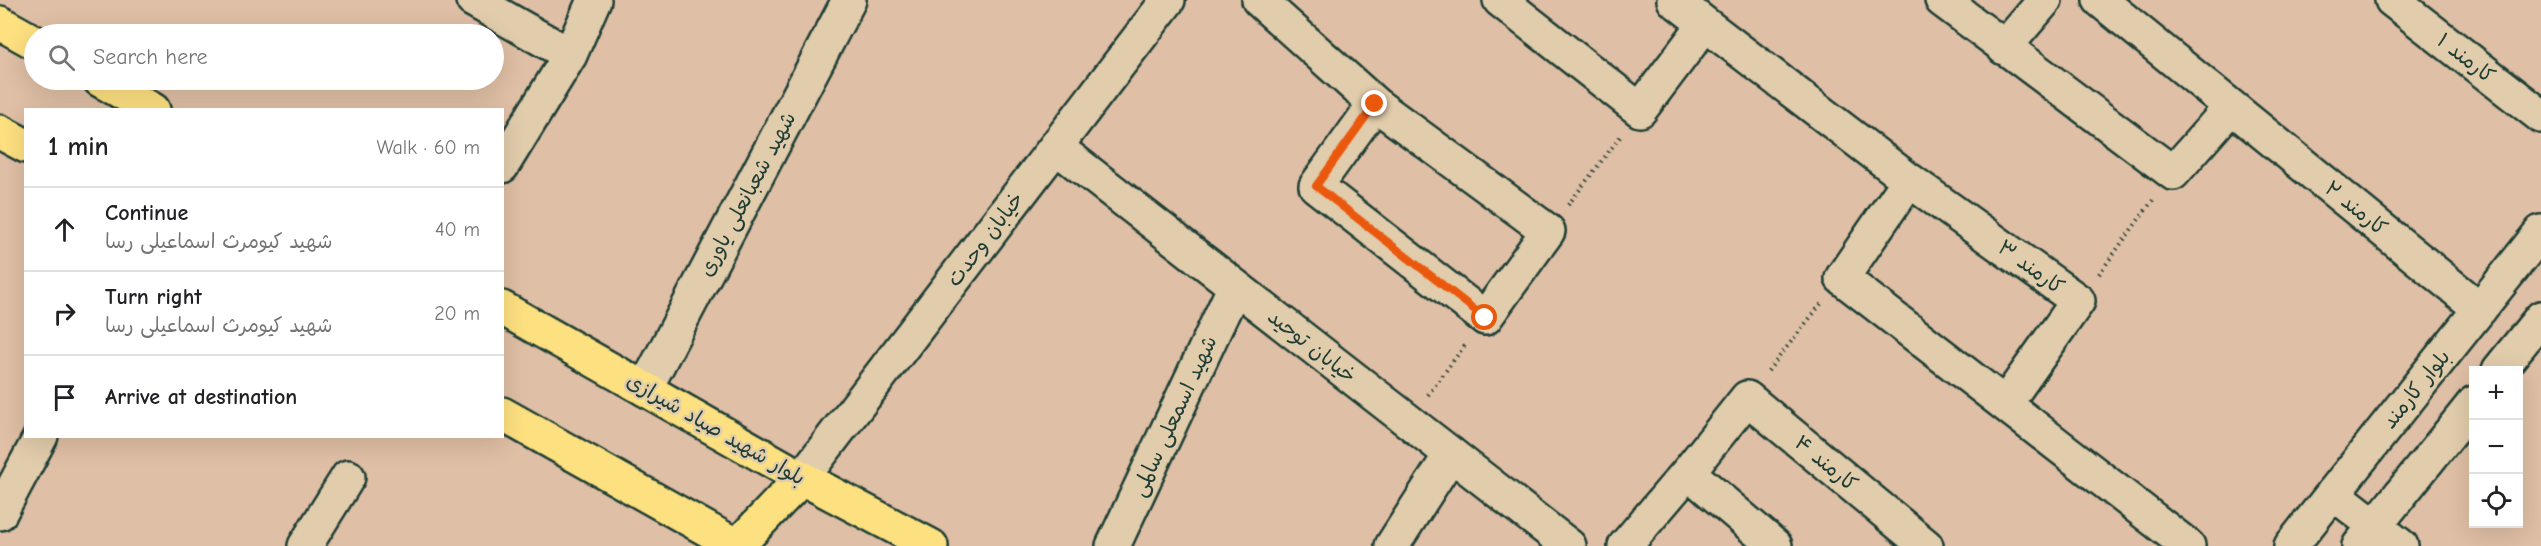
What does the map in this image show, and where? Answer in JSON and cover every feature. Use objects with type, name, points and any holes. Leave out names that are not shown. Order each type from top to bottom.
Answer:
[{"type":"main road","points":[[0,23],[24,36]]},
{"type":"main road","points":[[118,90],[149,108]]},
{"type":"main road","points":[[0,132],[24,145]]},
{"type":"main road","name":"بلوار شهید صیاد شیرازی","points":[[504,309],[802,478],[931,546]]},
{"type":"main road","points":[[504,415],[737,546],[802,478]]},
{"type":"street","points":[[473,0],[570,55]]},
{"type":"street","points":[[504,163],[570,55],[594,0]]},
{"type":"street","name":"شهید شعبانعلی یاوری","points":[[645,389],[849,0]]},
{"type":"street","name":"خیابان وحدت","points":[[802,478],[1168,0]]},
{"type":"street","points":[[1259,0],[1375,104],[1548,231],[1485,318],[1316,186],[1375,104]]},
{"type":"street","points":[[1500,0],[1640,110],[1705,24]]},
{"type":"street","name":"کارمند ۳","points":[[1674,0],[1909,180],[2078,301],[2005,404]]},
{"type":"street","points":[[1942,0],[2173,173],[2231,107]]},
{"type":"street","points":[[2004,48],[2045,0]]},
{"type":"street","name":"کارمند ۲","points":[[2100,0],[2480,309]]},
{"type":"street","name":"کارمند ۱","points":[[2392,0],[2541,116]]},
{"type":"street","name":"خیابان توحید","points":[[1056,147],[1569,546]]},
{"type":"street","points":[[1909,180],[1842,278],[2188,546]]},
{"type":"street","name":"بلوار کارمند","points":[[2291,546],[2541,232]]},
{"type":"street","name":"شهید اسمعلی سالمی","points":[[1113,546],[1234,286]]},
{"type":"street","points":[[2502,366],[2541,318]]},
{"type":"street","points":[[1625,546],[1747,398]]},
{"type":"street","name":"کارمند ۴","points":[[1747,398],[1906,540]]},
{"type":"street","points":[[2367,536],[2469,409]]},
{"type":"street","points":[[0,513],[40,438]]},
{"type":"street","points":[[1392,546],[1451,454]]},
{"type":"street","points":[[1688,472],[1775,546]]},
{"type":"street","points":[[305,546],[348,477]]},
{"type":"street","points":[[2333,493],[2367,536],[2401,546]]},
{"type":"path","points":[[1548,231],[1640,110]]},
{"type":"path","points":[[2078,301],[2173,173]]},
{"type":"path","points":[[1747,398],[1842,278]]},
{"type":"path","points":[[1408,421],[1485,318]]},
{"type":"route","points":[[1375,104],[1316,186],[1485,318]]}]
